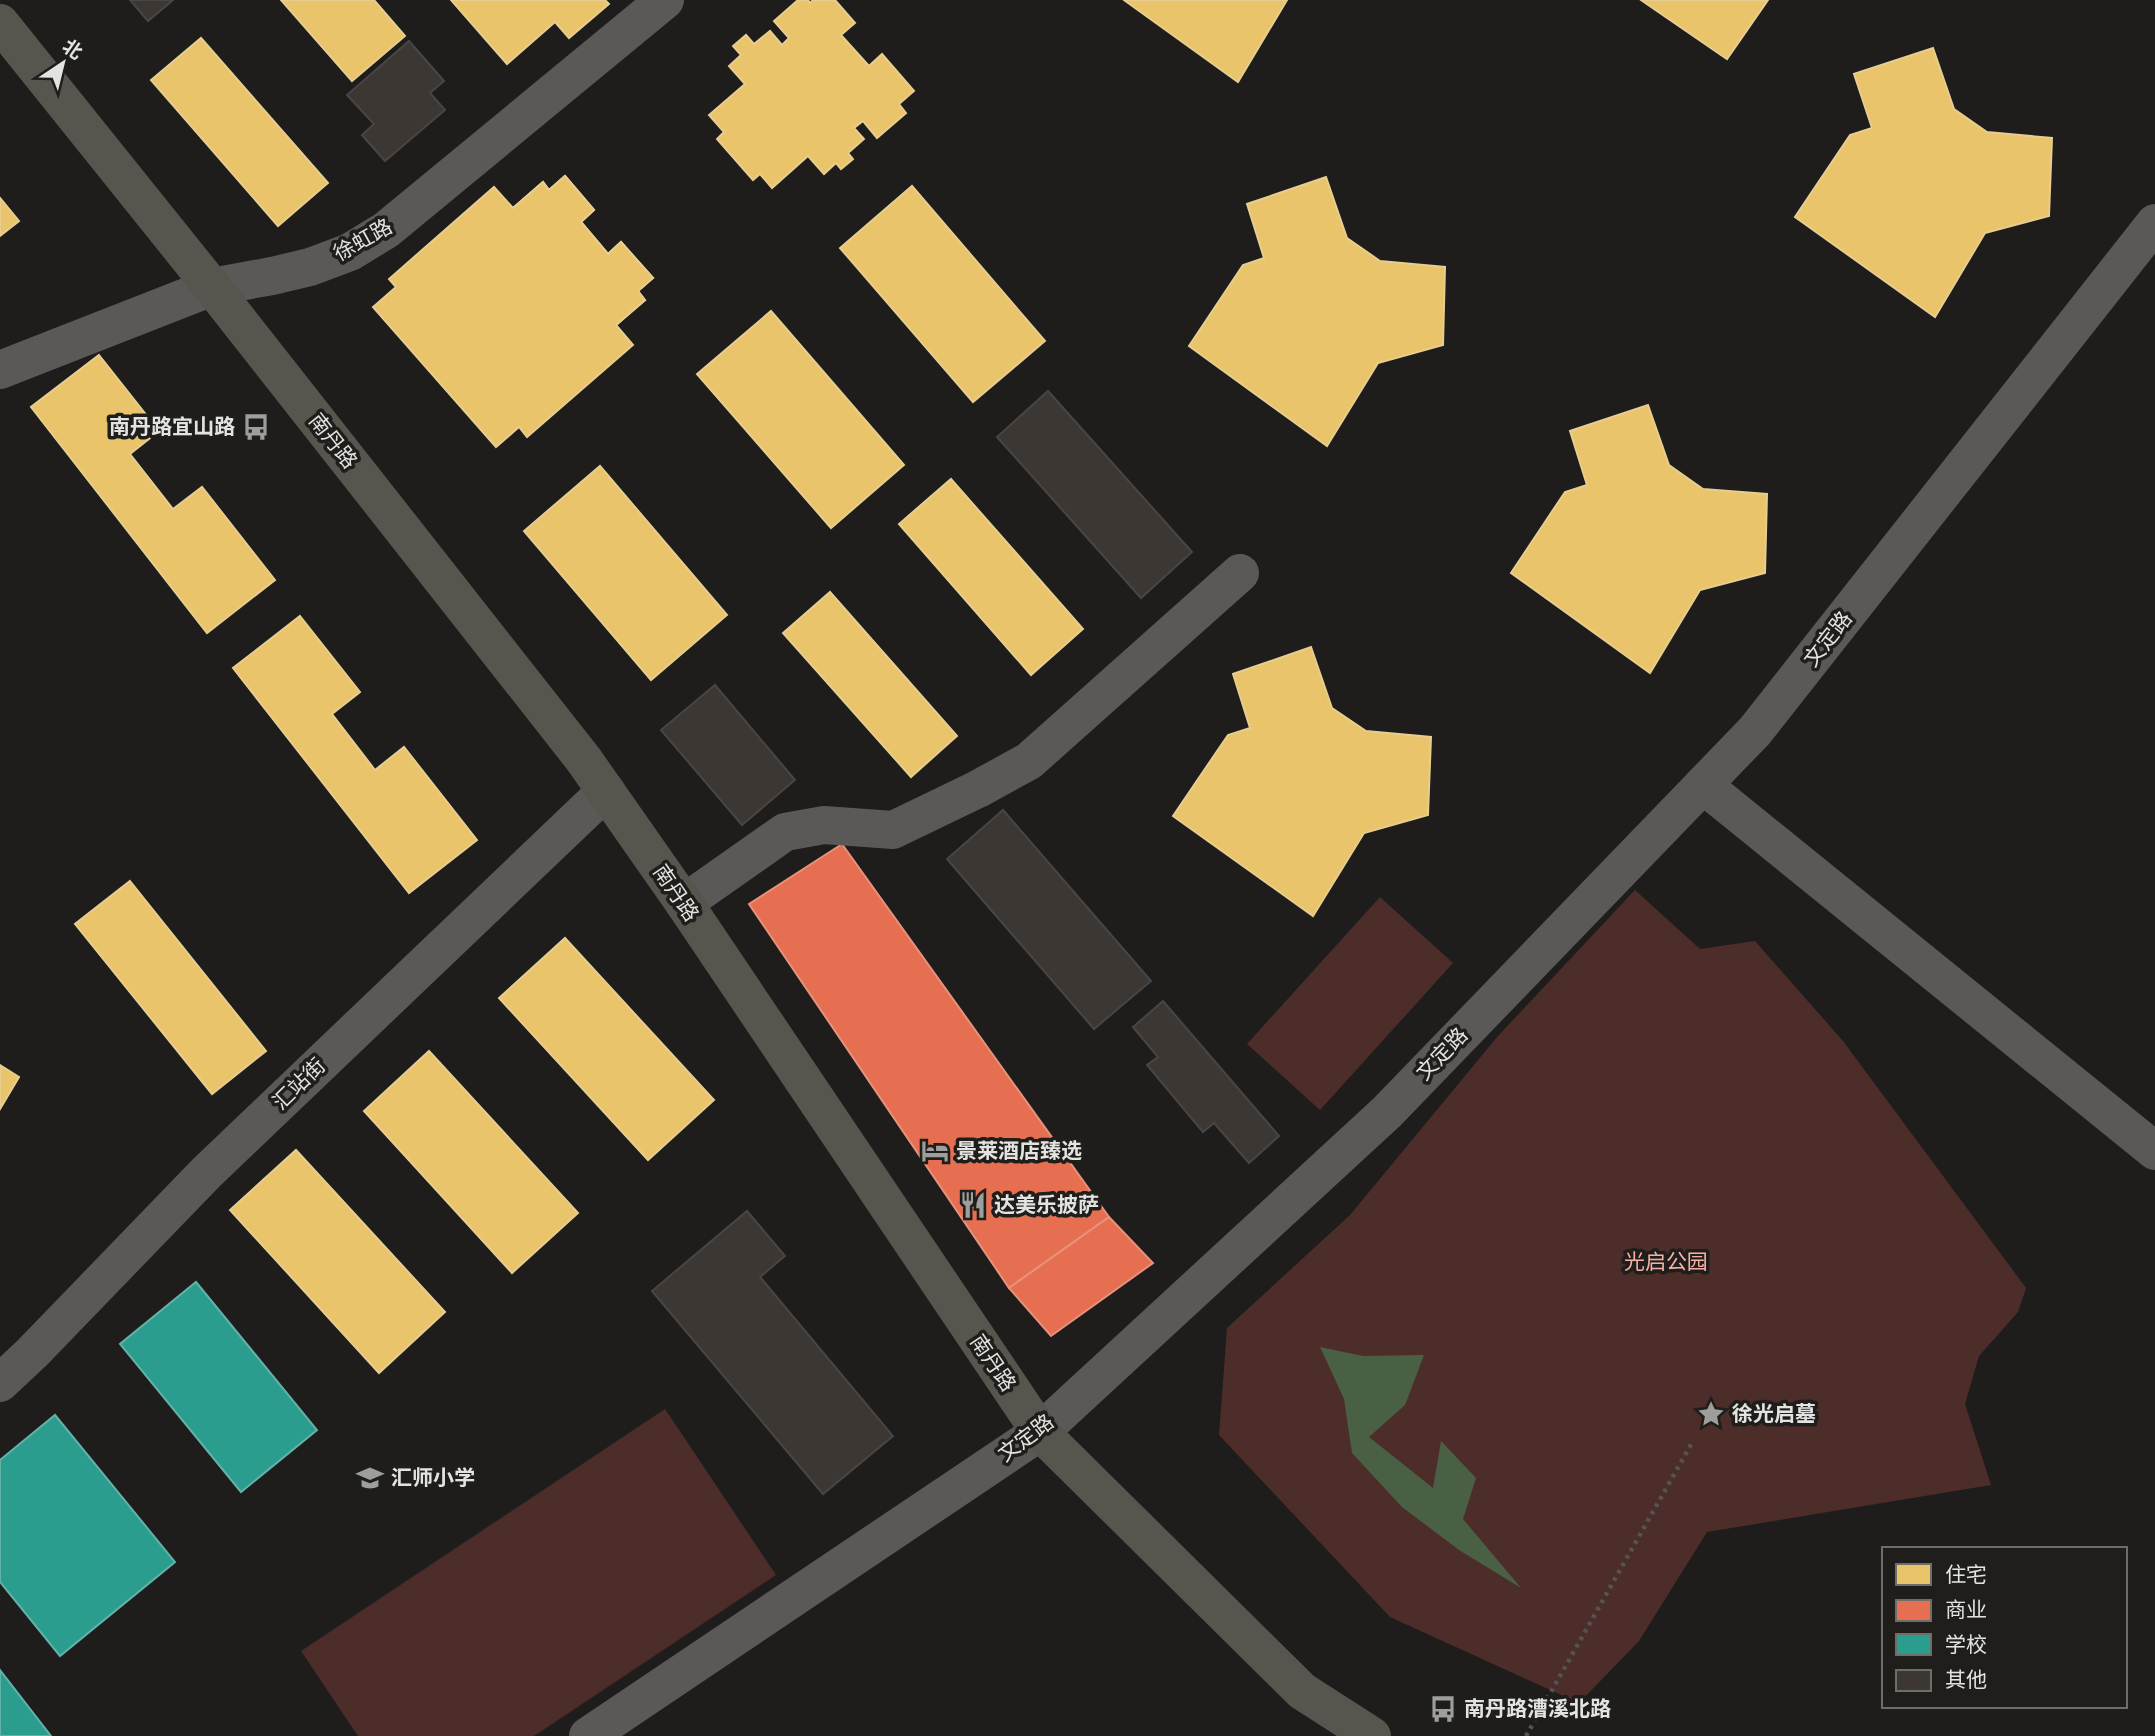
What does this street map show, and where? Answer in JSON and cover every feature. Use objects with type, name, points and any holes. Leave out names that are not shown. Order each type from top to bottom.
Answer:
[{"type":"main road","name":"南丹路","points":[[0,23],[212,287],[584,760],[684,903],[1040,1432],[1302,1691],[1372,1736]]},
{"type":"street","name":"徐虹路","points":[[0,370],[212,287],[310,267],[350,252],[386,230],[665,0]]},
{"type":"street","name":"文定路","points":[[588,1736],[1040,1432],[1387,1112],[1755,731],[2155,223]]},
{"type":"street","points":[[684,903],[785,832],[824,825],[893,830],[1030,761],[1240,573]]},
{"type":"street","points":[[1703,785],[2155,1151]]},
{"type":"street","name":"汇站街","points":[[0,1383],[206,1173],[606,791]]},
{"type":"path","points":[[1527,1736],[1693,1441]]},
{"type":"green space","name":"光启公园","points":[[1635,890],[1700,949],[1755,941],[1843,1041],[2026,1288],[2018,1312],[1979,1356],[1965,1404],[1991,1485],[1707,1532],[1639,1641],[1579,1703],[1390,1617],[1219,1435],[1227,1328],[1350,1215],[1498,1036]]},
{"type":"green space","points":[[1380,897],[1453,963],[1320,1110],[1247,1044]]},
{"type":"green space","points":[[665,1409],[776,1575],[534,1736],[358,1736],[301,1651]]},
{"type":"shaded area","points":[[1320,1347],[1363,1356],[1424,1355],[1405,1405],[1369,1437],[1433,1488],[1441,1441],[1476,1478],[1463,1519],[1521,1588],[1459,1550],[1402,1507],[1352,1453],[1344,1399]]},
{"type":"building: 住宅","points":[[281,0],[374,0],[405,36],[352,81]]},
{"type":"building: 住宅","points":[[451,0],[605,0],[609,4],[569,38],[555,22],[507,64]]},
{"type":"building: 住宅","points":[[798,0],[808,0],[810,3],[813,0],[835,0],[855,23],[841,35],[869,66],[882,54],[914,91],[899,104],[906,113],[877,138],[863,121],[854,128],[864,139],[848,153],[853,159],[841,169],[836,163],[824,174],[808,156],[772,188],[760,174],[753,180],[717,139],[724,132],[709,115],[745,84],[729,66],[741,55],[733,46],[746,35],[754,44],[770,31],[782,45],[789,38],[774,21]]},
{"type":"building: 住宅","points":[[1124,0],[1287,0],[1238,82]]},
{"type":"building: 住宅","points":[[1641,0],[1768,0],[1727,59]]},
{"type":"building: 住宅","points":[[201,38],[328,183],[278,226],[151,80]]},
{"type":"building: 住宅","points":[[1933,48],[1954,109],[1987,132],[2052,138],[2049,216],[1985,233],[1935,317],[1795,217],[1850,135],[1872,128],[1854,74]]},
{"type":"building: 住宅","points":[[565,176],[594,210],[581,222],[608,254],[621,242],[653,278],[638,291],[645,300],[616,325],[601,308],[593,315],[603,326],[587,340],[593,346],[580,357],[575,351],[563,361],[547,343],[511,375],[499,361],[492,368],[456,326],[463,320],[448,302],[484,271],[468,253],[480,242],[472,233],[484,222],[493,232],[508,217],[521,232],[528,226],[513,208],[543,182],[549,190]]},
{"type":"building: 住宅","points":[[565,176],[594,210],[581,222],[608,254],[621,242],[653,278],[638,291],[645,300],[616,325],[633,345],[527,437],[519,427],[496,447],[373,307],[396,287],[389,279],[494,187],[513,208],[543,182],[549,190]]},
{"type":"building: 住宅","points":[[1326,177],[1347,238],[1380,261],[1445,267],[1443,345],[1378,363],[1327,446],[1189,346],[1243,265],[1264,258],[1247,204]]},
{"type":"building: 住宅","points":[[912,186],[1045,341],[973,402],[840,248]]},
{"type":"building: 住宅","points":[[0,198],[19,221],[0,236]]},
{"type":"building: 住宅","points":[[771,311],[904,465],[831,528],[697,374]]},
{"type":"building: 住宅","points":[[99,355],[159,431],[130,454],[173,509],[202,487],[275,580],[207,633],[31,407]]},
{"type":"building: 住宅","points":[[1648,405],[1669,465],[1703,489],[1767,494],[1765,573],[1700,590],[1650,673],[1511,573],[1565,492],[1587,485],[1570,431]]},
{"type":"building: 住宅","points":[[600,466],[727,615],[651,680],[524,531]]},
{"type":"building: 住宅","points":[[951,479],[1083,629],[1031,675],[899,524]]},
{"type":"building: 住宅","points":[[830,592],[957,736],[911,777],[783,633]]},
{"type":"building: 住宅","points":[[300,616],[360,692],[332,714],[375,770],[404,747],[477,840],[409,893],[233,668]]},
{"type":"building: 住宅","points":[[1311,647],[1332,708],[1366,731],[1431,737],[1428,815],[1364,833],[1313,916],[1173,816],[1228,735],[1250,728],[1233,674]]},
{"type":"building: 住宅","points":[[130,881],[266,1051],[212,1094],[75,924]]},
{"type":"building: 住宅","points":[[565,938],[714,1100],[648,1160],[499,998]]},
{"type":"building: 住宅","points":[[429,1051],[578,1213],[512,1273],[364,1111]]},
{"type":"building: 住宅","points":[[0,1065],[19,1077],[0,1109]]},
{"type":"building: 住宅","points":[[296,1150],[445,1312],[379,1373],[230,1210]]},
{"type":"building: 商业","points":[[842,844],[1109,1217],[1009,1288],[749,904]]},
{"type":"building: 商业","points":[[1109,1217],[1153,1263],[1051,1336],[1009,1288]]},
{"type":"building: 学校","points":[[196,1282],[317,1430],[241,1492],[120,1344]]},
{"type":"building: 学校","points":[[55,1415],[175,1562],[60,1656],[0,1582],[0,1460]]},
{"type":"building: 学校","points":[[0,1670],[51,1736],[0,1736]]},
{"type":"building: 其他","points":[[130,0],[173,0],[148,21]]},
{"type":"building: 其他","points":[[409,41],[444,81],[430,93],[445,110],[385,161],[362,135],[374,124],[347,95]]},
{"type":"building: 其他","points":[[1048,391],[1192,552],[1141,598],[997,437]]},
{"type":"building: 其他","points":[[715,685],[795,780],[742,825],[661,730]]},
{"type":"building: 其他","points":[[1003,810],[1151,981],[1094,1029],[947,859]]},
{"type":"building: 其他","points":[[1163,1001],[1279,1136],[1249,1163],[1214,1123],[1203,1132],[1147,1065],[1158,1057],[1133,1027]]},
{"type":"building: 其他","points":[[747,1211],[785,1256],[760,1277],[893,1436],[823,1494],[652,1291]]},
{"type":"place","name":"南丹路宜山路","points":[[256,427]]},
{"type":"place","name":"景莱酒店臻选","points":[[935,1151]]},
{"type":"place","name":"达美乐披萨","points":[[973,1205]]},
{"type":"place","name":"徐光启墓","points":[[1711,1414]]},
{"type":"place","name":"汇师小学","points":[[370,1478]]},
{"type":"place","name":"南丹路漕溪北路","points":[[1443,1709]]}]
